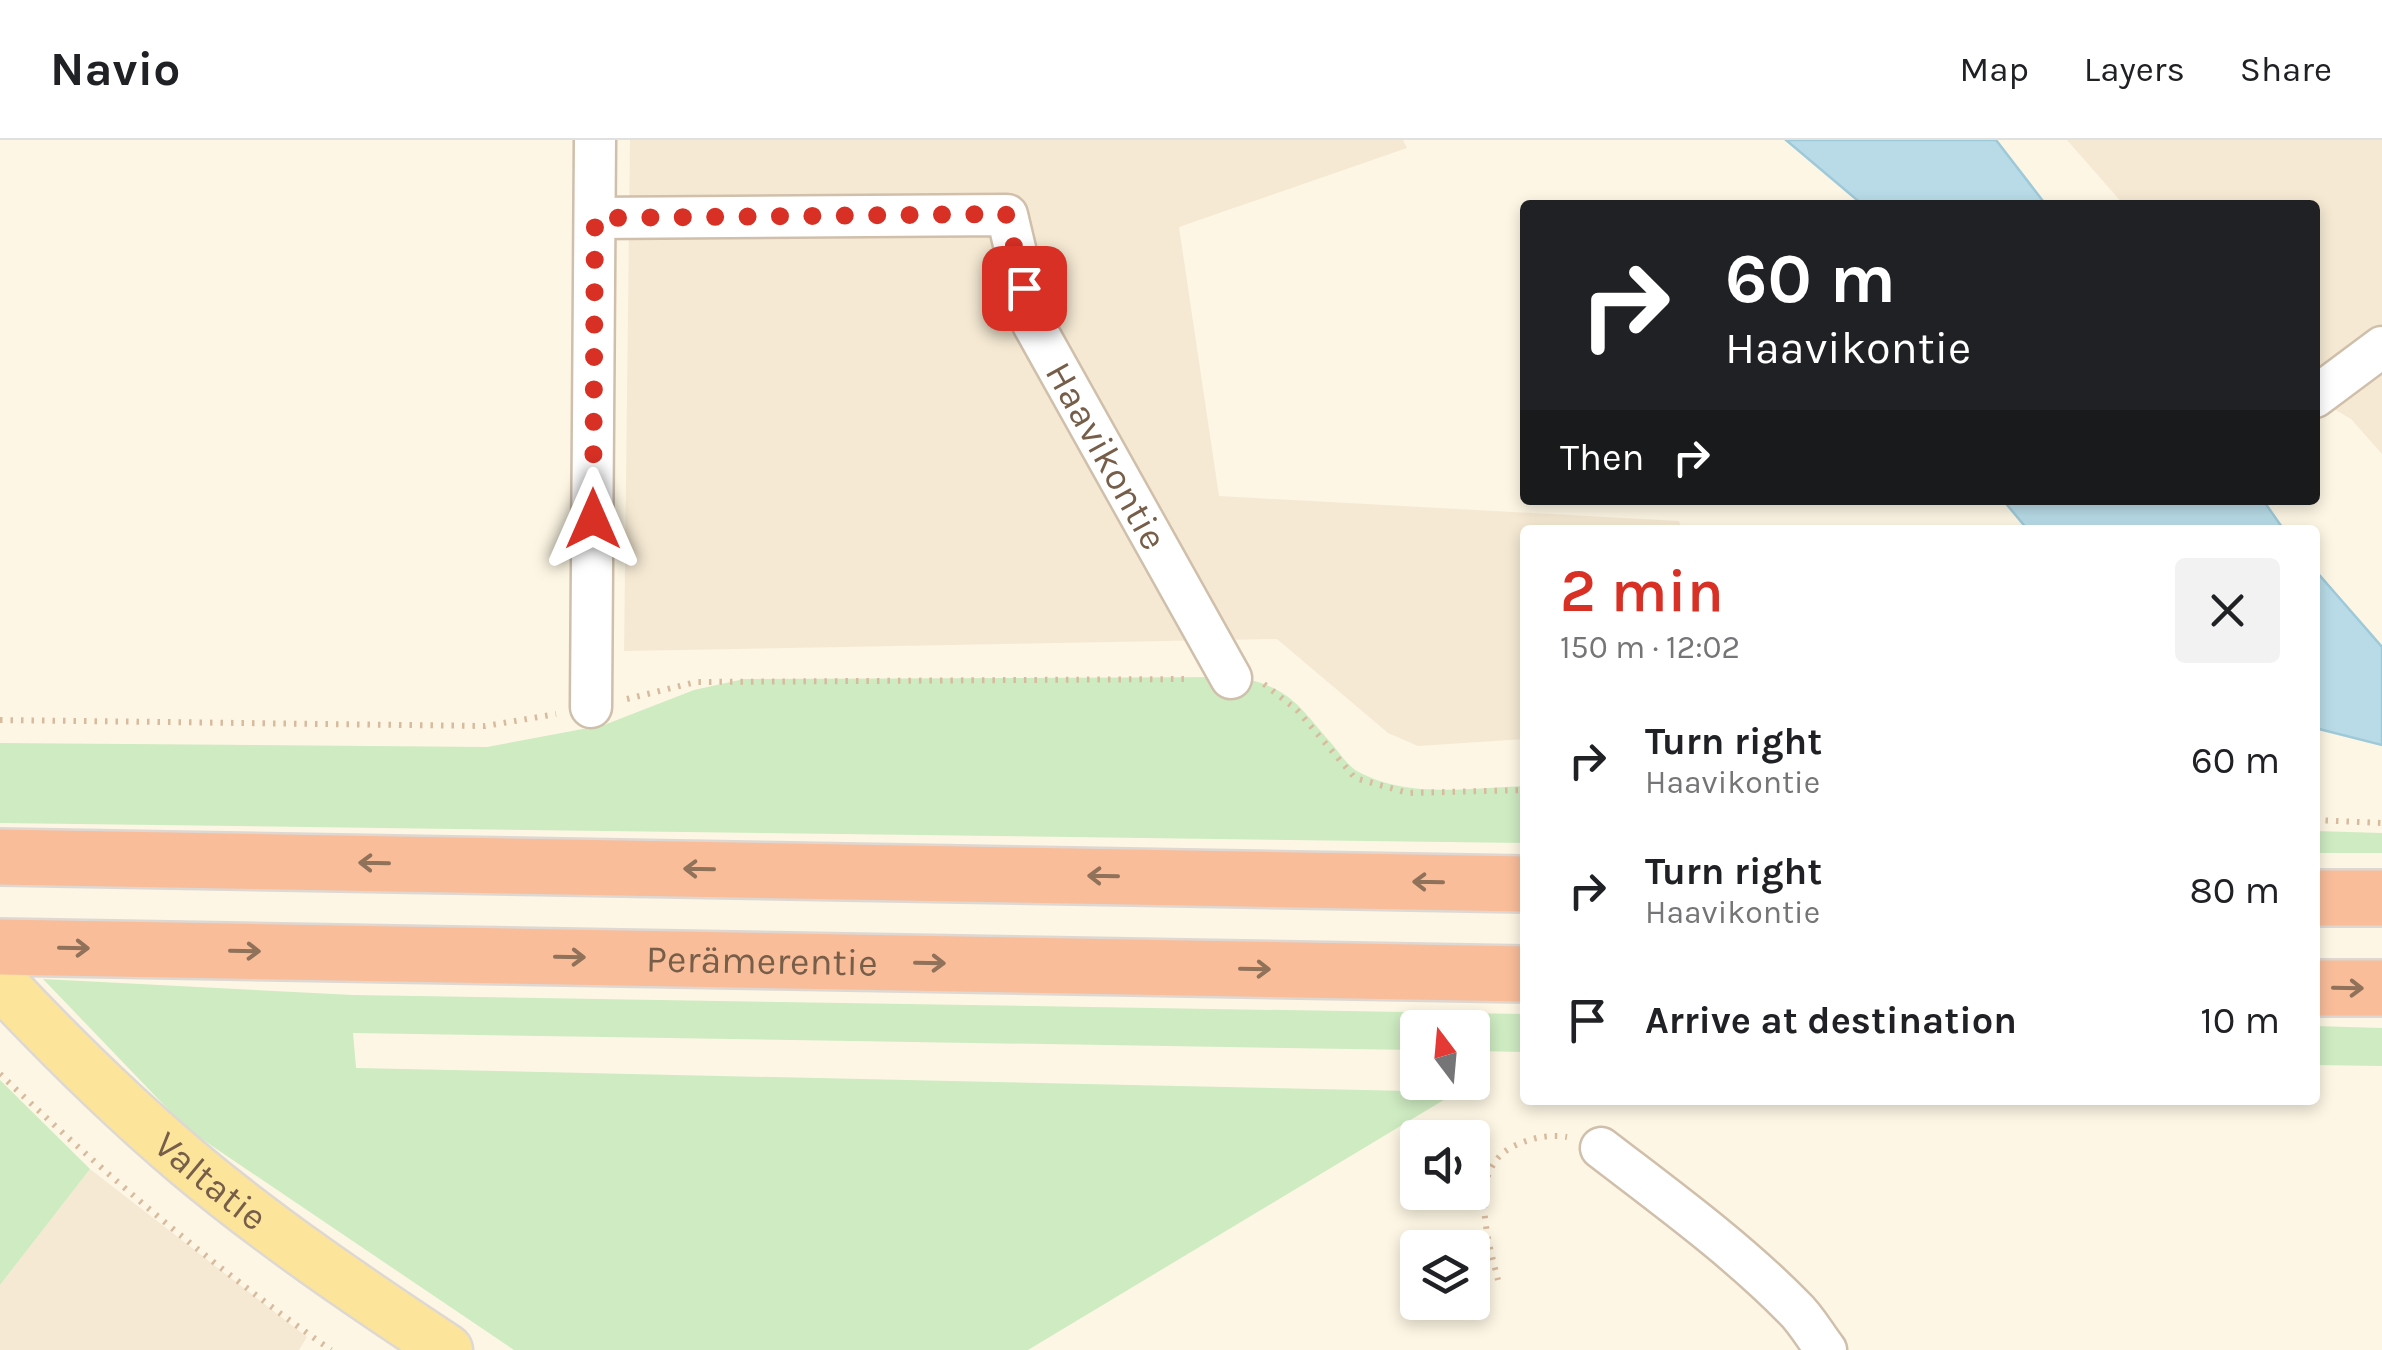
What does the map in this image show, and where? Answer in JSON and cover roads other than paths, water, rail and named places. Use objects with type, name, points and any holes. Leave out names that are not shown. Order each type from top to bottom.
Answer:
[{"type":"highway","points":[[0,857],[1520,884]]},
{"type":"highway","points":[[2320,898],[2382,898]]},
{"type":"highway","name":"Perämerentie","points":[[0,947],[1520,974]]},
{"type":"highway","points":[[2320,988],[2382,988]]},
{"type":"main road","name":"Valtatie","points":[[0,982],[50,1035],[187,1162],[329,1272],[446,1350]]},
{"type":"street","points":[[591,708],[595,140]]},
{"type":"street","name":"Haavikontie","points":[[595,218],[1006,214],[1033,324],[1231,678]]},
{"type":"street","points":[[2320,393],[2382,346]]},
{"type":"street","points":[[1601,1148],[1701,1225],[1796,1309],[1825,1349]]},
{"type":"water","points":[[1786,140],[1996,140],[2042,200],[1857,200]]},
{"type":"water","points":[[2007,505],[2266,505],[2280,525],[2024,525]]},
{"type":"water","points":[[2320,576],[2382,647],[2382,745],[2320,729]]}]
